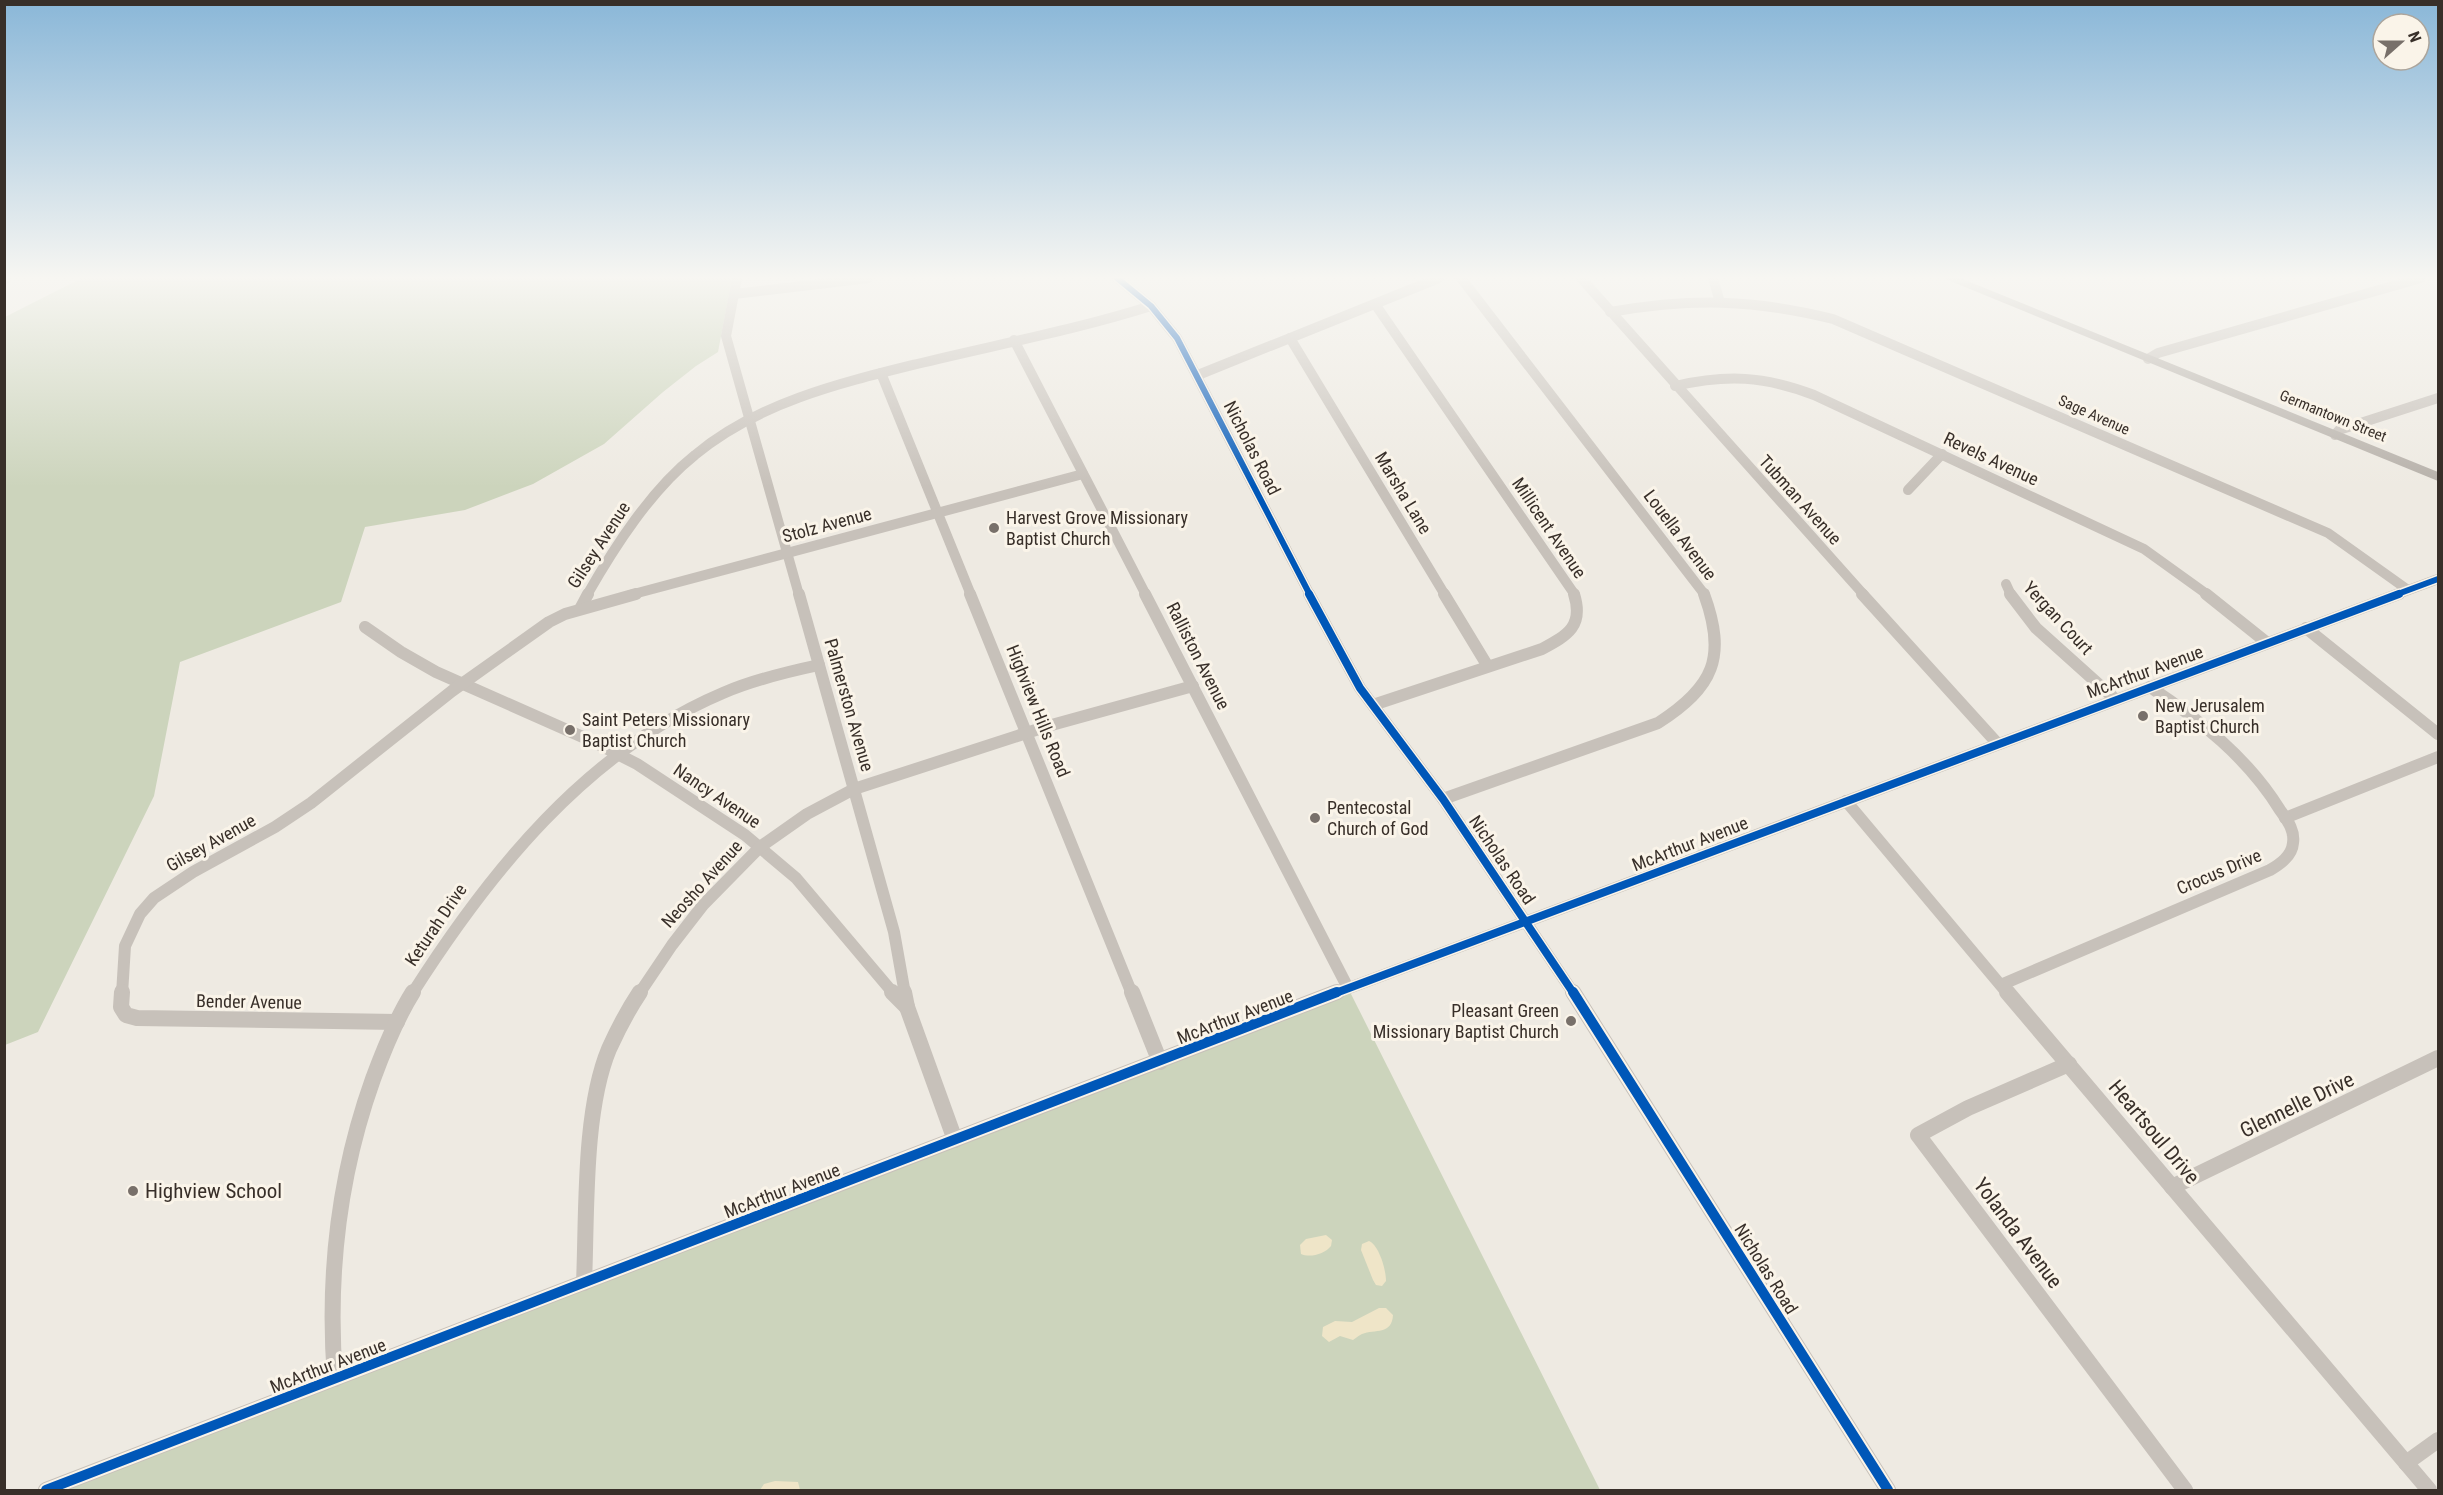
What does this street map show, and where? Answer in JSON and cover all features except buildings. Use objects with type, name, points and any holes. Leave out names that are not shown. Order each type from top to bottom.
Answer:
[{"type":"main road","name":"Germantown Street","points":[[2120,348],[2439,477]]},
{"type":"street","name":"Palmerston Avenue","points":[[729,348],[894,932],[907,1007],[955,1140]]},
{"type":"street","name":"Gilsey Avenue","points":[[121,992],[123,957],[129,935],[140,914],[154,898],[193,872],[275,827],[310,803],[462,683],[549,622],[580,609],[587,593],[627,533],[666,482],[677,470],[704,449],[750,421],[808,395],[881,373],[983,348]]},
{"type":"street","name":"Ralliston Avenue","points":[[1018,348],[1348,988]]},
{"type":"street","name":"Nicholas Road","points":[[1183,348],[1336,646],[1373,705],[1443,799],[1550,956],[1888,1491]]},
{"type":"street","points":[[1198,375],[1266,348]]},
{"type":"street","name":"Marsha Lane","points":[[1296,348],[1487,665]]},
{"type":"street","name":"Millicent Avenue","points":[[1373,705],[1487,665],[1542,649],[1562,638],[1576,623],[1577,601],[1566,582],[1405,348]]},
{"type":"street","name":"Louella Avenue","points":[[1443,799],[1658,723],[1683,708],[1697,694],[1707,679],[1716,653],[1714,620],[1704,593],[1515,348]]},
{"type":"street","name":"Tubman Avenue","points":[[1641,348],[1996,743]]},
{"type":"street","name":"Sage Avenue","points":[[1902,348],[2328,533],[2408,590]]},
{"type":"street","points":[[2148,359],[2158,353],[2177,348]]},
{"type":"street","name":"Highview Hills Road","points":[[881,373],[1160,1062]]},
{"type":"street","name":"Revels Avenue","points":[[1674,386],[1710,378],[1733,376],[1781,382],[1814,395],[2144,549],[2184,576],[2266,642]]},
{"type":"street","points":[[2335,435],[2339,430],[2439,398]]},
{"type":"street","points":[[1908,490],[1942,454]]},
{"type":"street","name":"Stolz Avenue","points":[[580,609],[1083,474]]},
{"type":"street","name":"McArthur Avenue","points":[[46,1491],[1348,988],[1996,743],[2439,579]]},
{"type":"street","name":"Yergan Court","points":[[2006,584],[2012,598],[2035,625],[2115,699]]},
{"type":"street","name":"Nancy Avenue","points":[[365,627],[401,652],[436,672],[618,754],[661,779],[760,847],[796,878],[888,988],[907,1007]]},
{"type":"street","points":[[2306,628],[2439,734]]},
{"type":"street","name":"Keturah Drive","points":[[335,1379],[331,1284],[338,1209],[361,1119],[397,1022],[451,931],[486,883],[535,828],[618,754],[648,732],[712,697],[760,679],[819,665]]},
{"type":"street","name":"Neosho Avenue","points":[[584,1283],[591,1130],[594,1106],[613,1039],[627,1012],[672,945],[703,905],[760,847],[807,814],[854,789],[1027,733],[1193,686]]},
{"type":"street","name":"Crocus Drive","points":[[2003,984],[2284,862],[2292,850],[2294,839],[2285,818],[2252,771],[2228,745],[2191,714],[2150,687]]},
{"type":"street","points":[[2285,818],[2439,757]]},
{"type":"street","name":"Heartsoul Drive","points":[[1846,801],[2003,984],[2429,1491]]},
{"type":"street","name":"Bender Avenue","points":[[121,992],[123,1011],[137,1018],[397,1022]]},
{"type":"street","name":"Glennelle Drive","points":[[2172,1187],[2439,1058]]},
{"type":"street","name":"Yolanda Avenue","points":[[2069,1064],[1968,1108],[1920,1131],[1918,1135],[2185,1491]]},
{"type":"street","points":[[2406,1463],[2439,1440]]},
{"type":"green space","points":[[5,348],[719,348],[718,352],[663,392],[604,444],[533,484],[465,510],[365,527],[341,602],[180,662],[154,796],[38,1032],[5,1045]]},
{"type":"green space","points":[[1348,988],[1600,1490],[46,1490]]},
{"type":"sand","points":[[1326,1235],[1332,1240],[1328,1249],[1313,1255],[1301,1254],[1300,1245],[1306,1239]]},
{"type":"sand","points":[[1369,1241],[1376,1247],[1385,1271],[1386,1281],[1382,1286],[1376,1285],[1373,1280],[1361,1250],[1362,1244]]},
{"type":"sand","points":[[1379,1308],[1386,1308],[1393,1315],[1390,1326],[1362,1334],[1353,1340],[1340,1336],[1329,1342],[1322,1336],[1323,1327],[1335,1321],[1352,1322]]},
{"type":"sand","points":[[775,1481],[798,1482],[800,1490],[760,1490],[764,1484]]},
{"type":"cycle path","points":[[1182,348],[1360,688],[1443,799],[1550,956],[1888,1490]]},
{"type":"cycle path","points":[[46,1490],[1348,988],[2438,579]]},
{"type":"place","name":"Harvest Grove Missionary Baptist Church","points":[[994,528]]},
{"type":"place","name":"New Jerusalem Baptist Church","points":[[2143,716]]},
{"type":"place","name":"Saint Peters Missionary Baptist Church","points":[[570,730]]},
{"type":"place","name":"Pentecostal Church of God","points":[[1315,818]]},
{"type":"place","name":"Pleasant Green Missionary Baptist Church","points":[[1571,1021]]},
{"type":"place","name":"Highview School","points":[[133,1191]]}]
